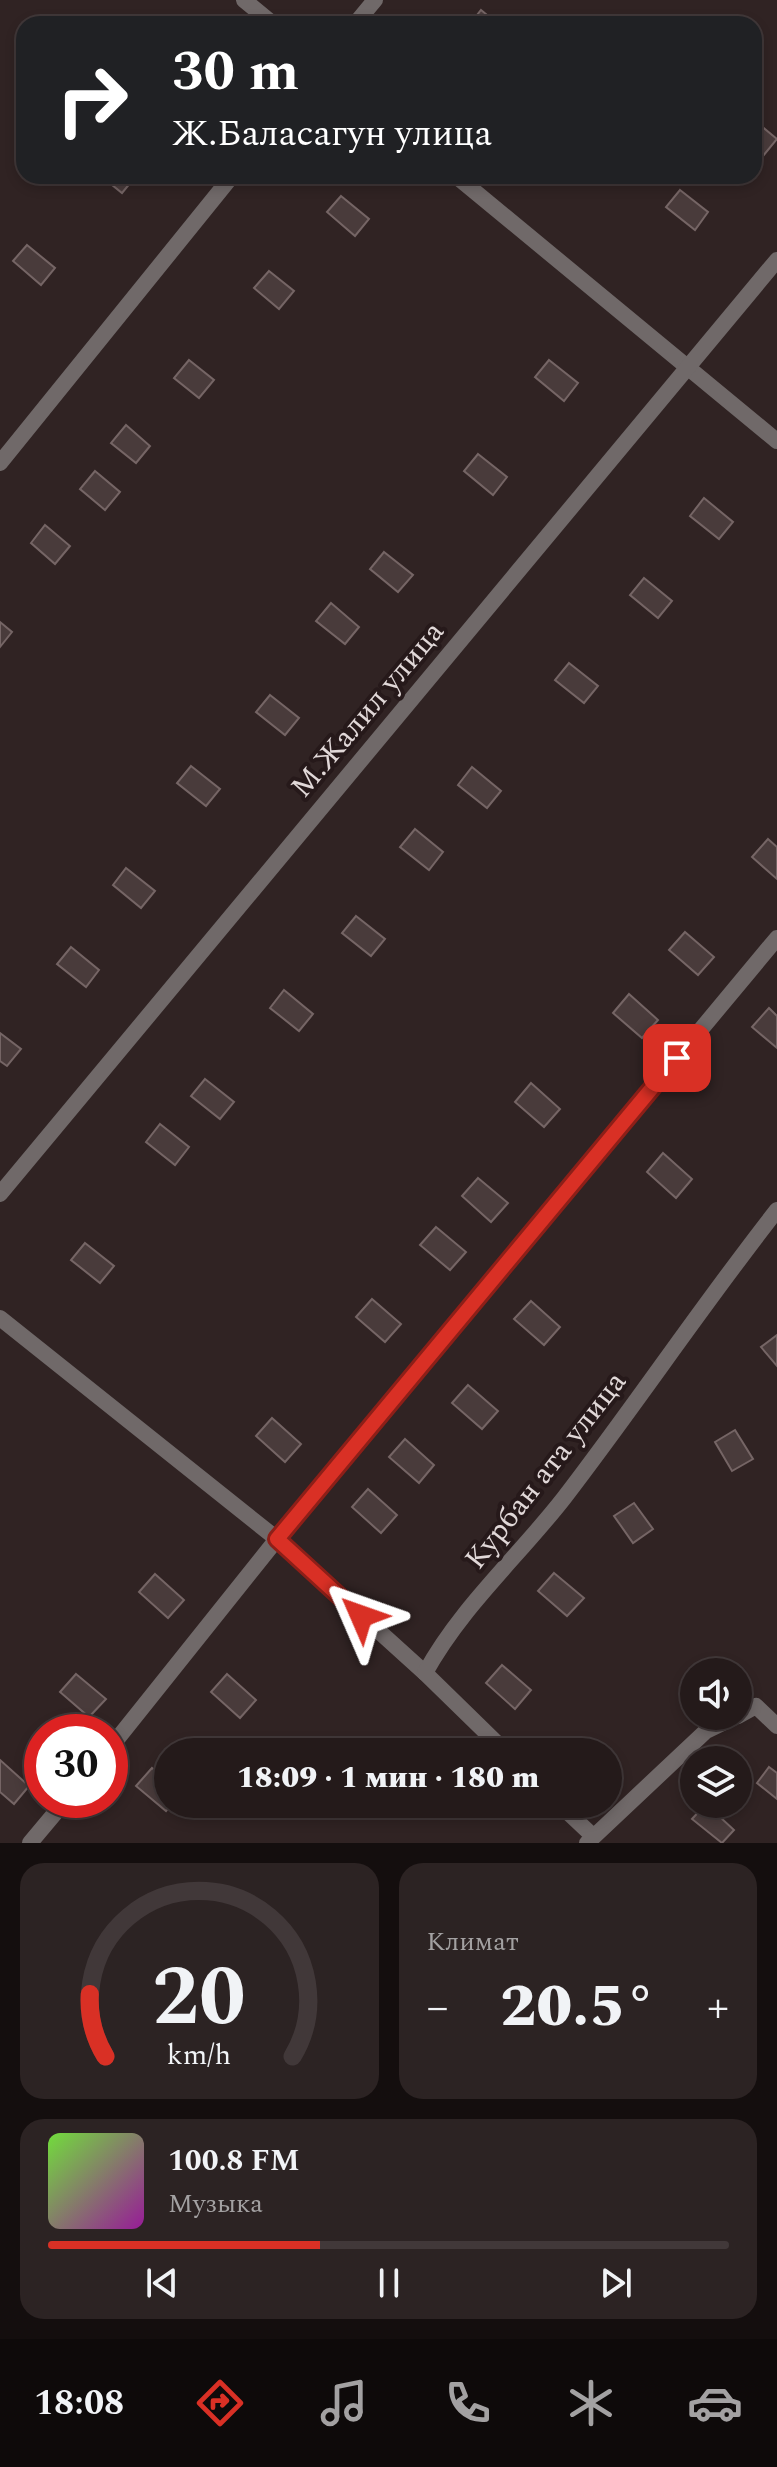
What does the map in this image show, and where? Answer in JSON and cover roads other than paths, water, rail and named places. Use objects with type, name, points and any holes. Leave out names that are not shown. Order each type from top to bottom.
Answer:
[{"type":"street","points":[[244,0],[263,16]]},
{"type":"street","points":[[362,16],[375,0]]},
{"type":"street","points":[[0,463],[226,184]]},
{"type":"street","points":[[466,184],[777,441]]},
{"type":"street","name":"М.Жалил улица","points":[[0,1194],[777,260]]},
{"type":"street","points":[[128,1725],[277,1539],[777,938]]},
{"type":"street","name":"Курбан ата улица","points":[[425,1673],[444,1638],[562,1501],[707,1299],[777,1210]]},
{"type":"street","points":[[0,1318],[277,1539],[492,1738]]},
{"type":"street","points":[[752,1708],[756,1706],[777,1726]]},
{"type":"street","points":[[571,1818],[590,1840],[708,1730]]},
{"type":"street","points":[[30,1843],[51,1818]]}]
